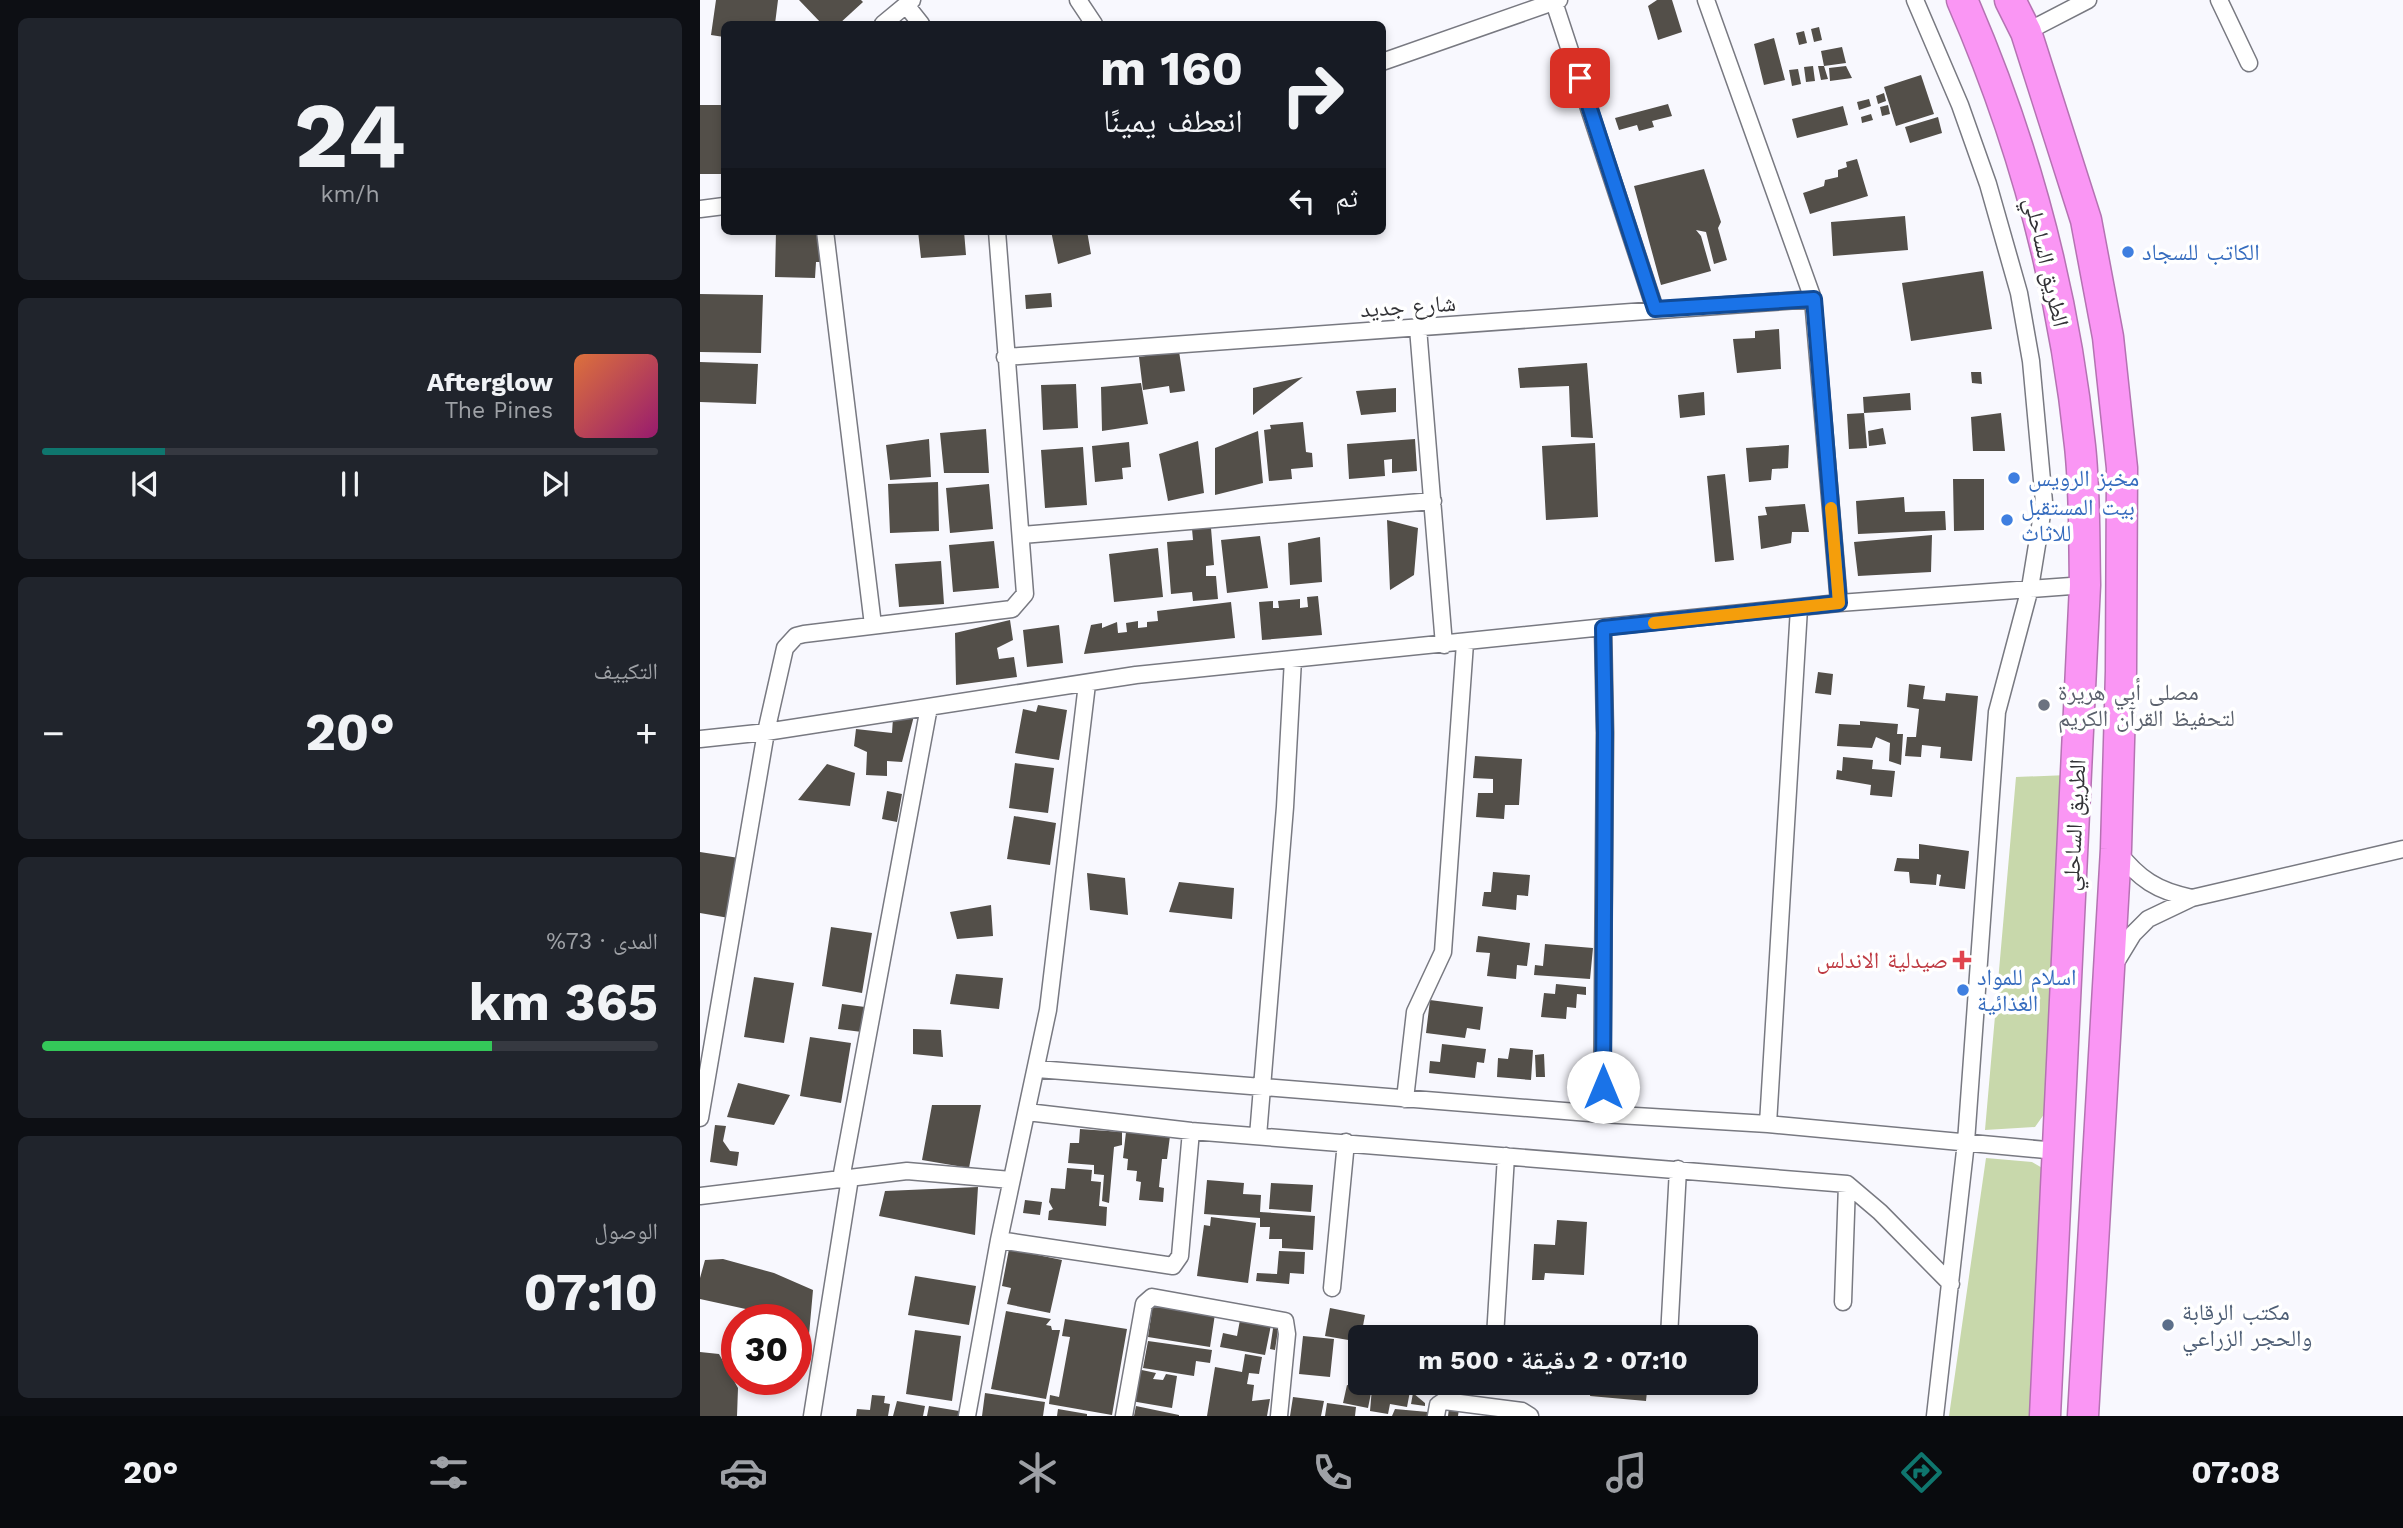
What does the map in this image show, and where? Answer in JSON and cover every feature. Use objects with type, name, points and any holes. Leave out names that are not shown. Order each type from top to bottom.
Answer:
[{"type":"highway","name":"الطريق الساحلي","points":[[1962,0],[2010,120],[2034,199],[2071,368],[2081,449],[2085,585],[2045,1416]]},
{"type":"highway","name":"الطريق الساحلي","points":[[2010,0],[2026,32],[2086,220],[2108,337],[2122,468],[2121,671],[2116,849],[2083,1416]]},
{"type":"highway","points":[[2085,1373],[2097,1416]]},
{"type":"street","points":[[1078,0],[1092,21]]},
{"type":"street","points":[[1706,0],[1814,299],[1839,603]]},
{"type":"street","points":[[1915,0],[1960,105],[1984,173],[2019,293],[2031,361],[2043,479],[2039,541],[1997,712],[1966,1142],[1935,1416]]},
{"type":"street","points":[[2026,32],[2088,0]]},
{"type":"street","points":[[2218,0],[2249,63]]},
{"type":"street","points":[[1386,61],[1557,1],[1655,309]]},
{"type":"street","points":[[887,21],[909,3],[918,21]]},
{"type":"street","points":[[700,209],[721,206]]},
{"type":"street","points":[[825,235],[873,625]]},
{"type":"street","points":[[700,1118],[766,732],[783,655],[790,641],[804,634],[1018,606],[1026,586],[1005,358],[997,235]]},
{"type":"street","name":"شارع جديد","points":[[1005,358],[1814,299]]},
{"type":"street","points":[[1418,328],[1444,645]]},
{"type":"street","points":[[1023,535],[1433,500]]},
{"type":"street","points":[[700,739],[766,732],[1136,675],[1839,603],[2085,585]]},
{"type":"street","points":[[1768,1124],[1799,608]]},
{"type":"street","points":[[1602,1114],[1605,733],[1603,628]]},
{"type":"street","points":[[1405,1099],[1415,1013],[1443,952],[1465,643]]},
{"type":"street","points":[[1258,1136],[1285,807],[1293,659]]},
{"type":"street","points":[[967,1416],[999,1240],[1048,1010],[1087,684]]},
{"type":"street","points":[[812,1416],[846,1179],[929,707]]},
{"type":"street","points":[[2116,849],[2145,882],[2157,889],[2192,898]]},
{"type":"street","points":[[2110,972],[2133,934],[2148,919],[2192,898],[2403,849]]},
{"type":"street","points":[[1037,1069],[1602,1114],[1768,1124],[2057,1152]]},
{"type":"street","points":[[1027,1112],[1191,1131],[1678,1168],[1847,1184],[1880,1212],[1951,1284]]},
{"type":"street","points":[[999,1240],[1173,1266],[1180,1256],[1191,1131]]},
{"type":"street","points":[[1332,1288],[1346,1142]]},
{"type":"street","points":[[1496,1325],[1506,1156]]},
{"type":"street","points":[[1670,1325],[1678,1168]]},
{"type":"street","points":[[700,1196],[925,1171],[1011,1180]]},
{"type":"street","points":[[1843,1302],[1847,1184]]},
{"type":"street","points":[[1124,1416],[1144,1304],[1152,1297],[1285,1321],[1288,1329],[1279,1416]]},
{"type":"street","points":[[1436,1416],[1438,1405],[1444,1401],[1522,1411],[1530,1416]]},
{"type":"green space","points":[[2068,775],[2047,1110],[2035,1127],[1985,1130],[2016,777]]},
{"type":"green space","points":[[1986,1158],[2032,1162],[2044,1169],[2033,1416],[1949,1416]]},
{"type":"building","points":[[716,0],[778,0],[775,21],[721,21],[721,37],[711,35]]},
{"type":"building","points":[[799,0],[863,2],[842,21],[819,21]]},
{"type":"building","points":[[1657,0],[1672,0],[1682,32],[1658,40],[1648,6]]},
{"type":"building","points":[[1819,27],[1822,40],[1814,42],[1811,29]]},
{"type":"building","points":[[1804,31],[1807,43],[1799,45],[1796,33]]},
{"type":"building","points":[[1774,38],[1785,80],[1764,85],[1754,44]]},
{"type":"building","points":[[1842,47],[1846,63],[1824,66],[1821,51]]},
{"type":"building","points":[[1813,66],[1815,81],[1806,82],[1804,67]]},
{"type":"building","points":[[1818,66],[1824,66],[1828,79],[1821,80]]},
{"type":"building","points":[[1846,66],[1852,78],[1830,81],[1829,68]]},
{"type":"building","points":[[1798,69],[1801,84],[1792,86],[1789,70]]},
{"type":"building","points":[[1921,75],[1934,114],[1896,126],[1884,87]]},
{"type":"building","points":[[1884,93],[1886,101],[1878,104],[1876,96]]},
{"type":"building","points":[[1869,99],[1871,106],[1859,110],[1857,102]]},
{"type":"building","points":[[1668,104],[1672,116],[1652,121],[1654,127],[1639,131],[1637,125],[1619,130],[1615,118]]},
{"type":"building","points":[[700,105],[721,105],[721,174],[700,174]]},
{"type":"building","points":[[1888,105],[1890,114],[1882,116],[1880,107]]},
{"type":"building","points":[[1843,106],[1848,125],[1797,138],[1792,119]]},
{"type":"building","points":[[1871,114],[1873,120],[1862,123],[1861,117]]},
{"type":"building","points":[[1938,117],[1942,133],[1910,143],[1905,127]]},
{"type":"building","points":[[1857,159],[1868,196],[1810,214],[1803,193],[1824,186],[1825,180],[1838,177],[1838,170],[1847,167],[1846,162]]},
{"type":"building","points":[[1704,169],[1721,222],[1718,228],[1727,260],[1714,264],[1706,232],[1696,230],[1701,236],[1711,271],[1661,285],[1634,186]]},
{"type":"building","points":[[1905,216],[1908,250],[1833,256],[1831,222]]},
{"type":"building","points":[[776,235],[825,235],[824,262],[816,262],[815,278],[775,277]]},
{"type":"building","points":[[918,235],[964,235],[966,255],[921,258]]},
{"type":"building","points":[[1052,235],[1088,235],[1091,254],[1058,264]]},
{"type":"building","points":[[1983,271],[1992,329],[1911,341],[1902,283]]},
{"type":"building","points":[[1051,293],[1052,307],[1026,309],[1025,295]]},
{"type":"building","points":[[700,294],[763,295],[761,353],[700,352]]},
{"type":"building","points":[[1779,329],[1781,369],[1737,373],[1733,339],[1755,338],[1755,331]]},
{"type":"building","points":[[1179,351],[1185,391],[1170,393],[1169,386],[1143,390],[1139,357]]},
{"type":"building","points":[[700,362],[758,364],[756,404],[700,402]]},
{"type":"building","points":[[1587,363],[1593,438],[1571,437],[1569,386],[1520,388],[1518,368]]},
{"type":"building","points":[[1971,372],[1981,372],[1982,384],[1972,383]]},
{"type":"building","points":[[1303,377],[1253,415],[1253,388]]},
{"type":"building","points":[[1141,383],[1148,424],[1102,431],[1101,387]]},
{"type":"building","points":[[1076,384],[1078,428],[1043,430],[1041,385]]},
{"type":"building","points":[[1396,388],[1396,412],[1361,415],[1356,391]]},
{"type":"building","points":[[1704,392],[1705,415],[1680,418],[1678,395]]},
{"type":"building","points":[[1910,393],[1911,410],[1864,413],[1863,397]]},
{"type":"building","points":[[1864,413],[1867,448],[1849,449],[1847,414]]},
{"type":"building","points":[[2001,413],[2005,451],[1973,451],[1971,417]]},
{"type":"building","points":[[1303,422],[1306,452],[1312,453],[1313,467],[1291,469],[1292,479],[1269,481],[1264,430],[1271,429],[1270,425]]},
{"type":"building","points":[[1883,428],[1886,444],[1869,446],[1868,431]]},
{"type":"building","points":[[986,429],[989,473],[944,473],[940,433]]},
{"type":"building","points":[[1258,431],[1263,483],[1215,495],[1215,448]]},
{"type":"building","points":[[929,439],[931,477],[890,480],[886,445]]},
{"type":"building","points":[[1415,439],[1417,471],[1392,473],[1392,459],[1384,460],[1385,476],[1349,479],[1347,444]]},
{"type":"building","points":[[1198,441],[1204,493],[1168,501],[1159,454]]},
{"type":"building","points":[[1129,442],[1131,467],[1122,468],[1123,479],[1095,482],[1092,446]]},
{"type":"building","points":[[1595,443],[1598,517],[1546,520],[1542,446]]},
{"type":"building","points":[[1789,445],[1788,468],[1772,469],[1771,480],[1749,482],[1746,448]]},
{"type":"building","points":[[1083,447],[1087,505],[1045,508],[1041,450]]},
{"type":"building","points":[[1725,474],[1734,560],[1715,562],[1707,476]]},
{"type":"building","points":[[1953,479],[1984,479],[1984,530],[1954,531]]},
{"type":"building","points":[[938,482],[939,531],[890,533],[888,484]]},
{"type":"building","points":[[989,484],[993,529],[950,533],[946,488]]},
{"type":"building","points":[[1904,497],[1905,512],[1945,511],[1946,530],[1858,534],[1856,501]]},
{"type":"building","points":[[1805,504],[1809,532],[1792,532],[1791,543],[1761,549],[1758,516],[1767,515],[1765,507]]},
{"type":"building","points":[[1387,520],[1418,528],[1414,575],[1390,590]]},
{"type":"building","points":[[1211,528],[1214,565],[1206,566],[1206,576],[1216,576],[1218,599],[1193,601],[1192,592],[1171,594],[1167,542],[1193,540],[1192,529]]},
{"type":"building","points":[[1932,535],[1931,572],[1858,576],[1854,542]]},
{"type":"building","points":[[1260,536],[1268,588],[1227,593],[1221,540]]},
{"type":"building","points":[[1320,537],[1322,582],[1290,585],[1288,543]]},
{"type":"building","points":[[994,541],[999,588],[953,592],[949,545]]},
{"type":"building","points":[[1158,548],[1163,597],[1114,602],[1109,554]]},
{"type":"building","points":[[941,561],[944,604],[899,607],[895,564]]},
{"type":"building","points":[[1318,596],[1322,635],[1262,640],[1259,602],[1273,601],[1273,608],[1279,608],[1278,601],[1300,599],[1300,608],[1308,607],[1307,597]]},
{"type":"building","points":[[1231,602],[1235,638],[1084,654],[1091,625],[1102,623],[1102,628],[1117,622],[1118,633],[1127,632],[1126,623],[1138,621],[1138,628],[1147,627],[1147,622],[1158,621],[1157,611]]},
{"type":"building","points":[[1010,620],[1013,640],[997,648],[999,659],[1014,657],[1017,677],[956,685],[955,633]]},
{"type":"building","points":[[1059,625],[1063,663],[1027,667],[1023,630]]},
{"type":"building","points":[[1818,672],[1833,674],[1831,695],[1815,693]]},
{"type":"building","points":[[1909,684],[1925,686],[1923,699],[1945,701],[1946,693],[1978,696],[1972,761],[1940,758],[1941,747],[1922,745],[1921,757],[1905,756],[1907,737],[1916,737],[1919,709],[1907,707]]},
{"type":"building","points":[[1038,705],[1067,710],[1059,760],[1015,753],[1023,709],[1036,712]]},
{"type":"building","points":[[914,716],[902,762],[887,761],[887,776],[866,775],[867,752],[854,746],[856,729],[892,733],[893,718]]},
{"type":"building","points":[[1860,721],[1898,724],[1897,734],[1903,734],[1901,765],[1889,761],[1890,743],[1876,737],[1872,748],[1837,746],[1839,724],[1860,725]]},
{"type":"building","points":[[1475,756],[1522,759],[1519,805],[1505,805],[1504,819],[1476,817],[1478,793],[1493,793],[1493,779],[1473,778]]},
{"type":"building","points":[[1843,757],[1873,760],[1872,769],[1895,771],[1892,797],[1870,795],[1871,785],[1836,779],[1837,770],[1842,771]]},
{"type":"building","points":[[1015,763],[1054,768],[1048,813],[1009,808]]},
{"type":"building","points":[[827,764],[855,773],[850,806],[798,800]]},
{"type":"building","points":[[887,791],[902,794],[897,822],[882,819]]},
{"type":"building","points":[[1014,816],[1056,823],[1050,865],[1007,859]]},
{"type":"building","points":[[1919,844],[1969,851],[1965,889],[1939,886],[1941,875],[1937,874],[1936,885],[1910,883],[1909,872],[1894,871],[1897,858],[1919,859]]},
{"type":"building","points":[[700,852],[739,858],[729,918],[700,913]]},
{"type":"building","points":[[1493,872],[1530,875],[1528,896],[1517,895],[1516,910],[1482,906],[1484,892],[1491,892]]},
{"type":"building","points":[[1087,873],[1125,878],[1128,915],[1090,910]]},
{"type":"building","points":[[1179,882],[1234,888],[1232,919],[1169,912]]},
{"type":"building","points":[[991,905],[993,936],[957,939],[950,912]]},
{"type":"building","points":[[831,927],[872,933],[862,993],[822,986]]},
{"type":"building","points":[[1478,936],[1530,943],[1527,966],[1517,965],[1516,979],[1487,976],[1490,953],[1476,952]]},
{"type":"building","points":[[1545,944],[1593,948],[1590,979],[1534,975],[1535,965],[1543,966]]},
{"type":"building","points":[[956,974],[1003,978],[999,1009],[950,1004]]},
{"type":"building","points":[[754,977],[794,983],[784,1043],[744,1037]]},
{"type":"building","points":[[1556,984],[1586,987],[1586,995],[1577,994],[1576,1008],[1567,1007],[1566,1019],[1541,1017],[1544,993],[1555,994]]},
{"type":"building","points":[[1430,1000],[1483,1007],[1480,1030],[1467,1028],[1465,1038],[1426,1033]]},
{"type":"building","points":[[842,1004],[865,1007],[862,1032],[838,1029]]},
{"type":"building","points":[[913,1029],[941,1030],[943,1057],[913,1054]]},
{"type":"building","points":[[810,1037],[851,1043],[841,1103],[800,1096]]},
{"type":"building","points":[[1442,1044],[1486,1049],[1484,1063],[1477,1062],[1475,1078],[1429,1073],[1430,1061],[1440,1062]]},
{"type":"building","points":[[1510,1048],[1533,1050],[1531,1080],[1497,1077],[1498,1058],[1508,1059]]},
{"type":"building","points":[[1544,1054],[1545,1077],[1536,1077],[1535,1055]]},
{"type":"building","points":[[738,1083],[790,1095],[774,1125],[727,1117]]},
{"type":"building","points":[[932,1105],[981,1105],[969,1168],[922,1160]]},
{"type":"building","points":[[715,1125],[726,1126],[723,1141],[730,1151],[739,1152],[737,1166],[710,1162]]},
{"type":"building","points":[[1080,1129],[1122,1132],[1122,1145],[1114,1147],[1109,1203],[1102,1201],[1104,1175],[1094,1174],[1094,1165],[1068,1163],[1070,1143],[1079,1143]]},
{"type":"building","points":[[1126,1132],[1170,1136],[1167,1159],[1162,1159],[1159,1187],[1164,1188],[1163,1202],[1139,1200],[1141,1182],[1136,1181],[1137,1171],[1127,1170],[1128,1159],[1123,1158]]},
{"type":"building","points":[[1067,1168],[1092,1170],[1091,1181],[1101,1182],[1099,1206],[1107,1207],[1106,1226],[1048,1220],[1049,1211],[1053,1209],[1049,1202],[1051,1188],[1065,1189]]},
{"type":"building","points":[[1207,1180],[1244,1183],[1243,1194],[1261,1195],[1260,1212],[1315,1216],[1313,1250],[1282,1248],[1282,1239],[1269,1239],[1270,1227],[1260,1227],[1260,1218],[1204,1214]]},
{"type":"building","points":[[1271,1183],[1313,1185],[1311,1212],[1269,1209]]},
{"type":"building","points":[[978,1187],[975,1235],[879,1216],[885,1191]]},
{"type":"building","points":[[1025,1200],[1042,1202],[1040,1215],[1023,1213]]},
{"type":"building","points":[[1211,1217],[1256,1223],[1248,1283],[1197,1276],[1204,1225],[1210,1226]]},
{"type":"building","points":[[1557,1220],[1587,1222],[1584,1275],[1545,1273],[1544,1280],[1532,1280],[1534,1244],[1555,1245]]},
{"type":"building","points":[[1009,1249],[1062,1260],[1050,1313],[1007,1304],[1011,1288],[1002,1286]]},
{"type":"building","points":[[1279,1251],[1305,1252],[1304,1274],[1290,1273],[1289,1284],[1256,1281],[1257,1273],[1277,1274]]},
{"type":"building","points":[[723,1259],[774,1273],[813,1290],[812,1304],[723,1304],[700,1299],[700,1278],[705,1260]]},
{"type":"building","points":[[915,1276],[976,1286],[969,1325],[908,1315]]},
{"type":"building","points":[[1153,1304],[1215,1314],[1210,1347],[1148,1337]]},
{"type":"building","points":[[1330,1308],[1365,1315],[1363,1325],[1348,1325],[1348,1340],[1325,1336]]},
{"type":"building","points":[[1006,1311],[1051,1319],[1046,1325],[1051,1326],[1052,1330],[1060,1330],[1046,1399],[991,1389]]},
{"type":"building","points":[[1065,1319],[1127,1329],[1112,1415],[1049,1404],[1050,1395],[1059,1397],[1070,1337],[1062,1336]]},
{"type":"building","points":[[1240,1320],[1271,1325],[1265,1355],[1220,1347],[1223,1333],[1237,1336]]},
{"type":"building","points":[[1274,1322],[1279,1323],[1275,1350],[1270,1349]]},
{"type":"building","points":[[915,1330],[961,1336],[952,1401],[906,1394]]},
{"type":"building","points":[[1303,1336],[1334,1339],[1330,1377],[1299,1374]]},
{"type":"building","points":[[1148,1341],[1212,1350],[1210,1363],[1196,1361],[1194,1376],[1143,1368]]},
{"type":"building","points":[[700,1352],[719,1354],[721,1395],[738,1395],[737,1416],[700,1416]]},
{"type":"building","points":[[1245,1354],[1262,1357],[1259,1374],[1249,1373],[1247,1384],[1254,1385],[1252,1401],[1270,1399],[1267,1416],[1207,1416],[1215,1367],[1242,1372]]},
{"type":"building","points":[[1137,1369],[1156,1373],[1153,1379],[1163,1380],[1166,1374],[1177,1376],[1172,1408],[1131,1401]]},
{"type":"building","points":[[1347,1385],[1348,1395],[1371,1395],[1368,1408],[1343,1403]]},
{"type":"building","points":[[985,1393],[1045,1402],[1043,1416],[982,1416]]},
{"type":"building","points":[[872,1395],[885,1396],[884,1403],[890,1404],[888,1416],[856,1416],[857,1409],[870,1410]]},
{"type":"building","points":[[1371,1395],[1409,1395],[1407,1407],[1390,1404],[1388,1414],[1370,1411]]},
{"type":"building","points":[[1413,1395],[1415,1395],[1425,1406],[1411,1404]]},
{"type":"building","points":[[1590,1395],[1647,1395],[1646,1401]]},
{"type":"building","points":[[1293,1397],[1324,1401],[1321,1416],[1290,1416]]},
{"type":"building","points":[[897,1401],[925,1406],[923,1416],[893,1416]]},
{"type":"building","points":[[1327,1403],[1356,1407],[1355,1416],[1325,1416]]},
{"type":"building","points":[[929,1406],[959,1411],[958,1416],[927,1416]]},
{"type":"building","points":[[1136,1406],[1179,1415],[1179,1416],[1134,1416]]},
{"type":"building","points":[[1449,1408],[1459,1409],[1458,1416],[1448,1416]]},
{"type":"building","points":[[1058,1409],[1087,1414],[1087,1416],[1057,1416]]},
{"type":"building","points":[[1395,1409],[1428,1412],[1428,1416],[1392,1416]]},
{"type":"slow traffic","points":[[1654,623],[1839,603],[1831,508]]},
{"type":"place","name":"الكاتب للسجاد","points":[[2128,252]]},
{"type":"place","name":"مخبز الرويس","points":[[2014,478]]},
{"type":"place","name":"بيت المستقبل للاثاث","points":[[2007,520]]},
{"type":"place","name":"مصلى أبي هريرة لتحفيظ القرآن الكريم","points":[[2044,705]]},
{"type":"place","name":"صيدلية الاندلس","points":[[1962,960]]},
{"type":"place","name":"اسلام للمواد الغذائية","points":[[1963,990]]},
{"type":"place","name":"مكتب الرقابة والحجر الزراعي","points":[[2168,1325]]},
{"type":"route","points":[[1580,78],[1655,309],[1814,299],[1839,603],[1603,628],[1603,1087]]}]
